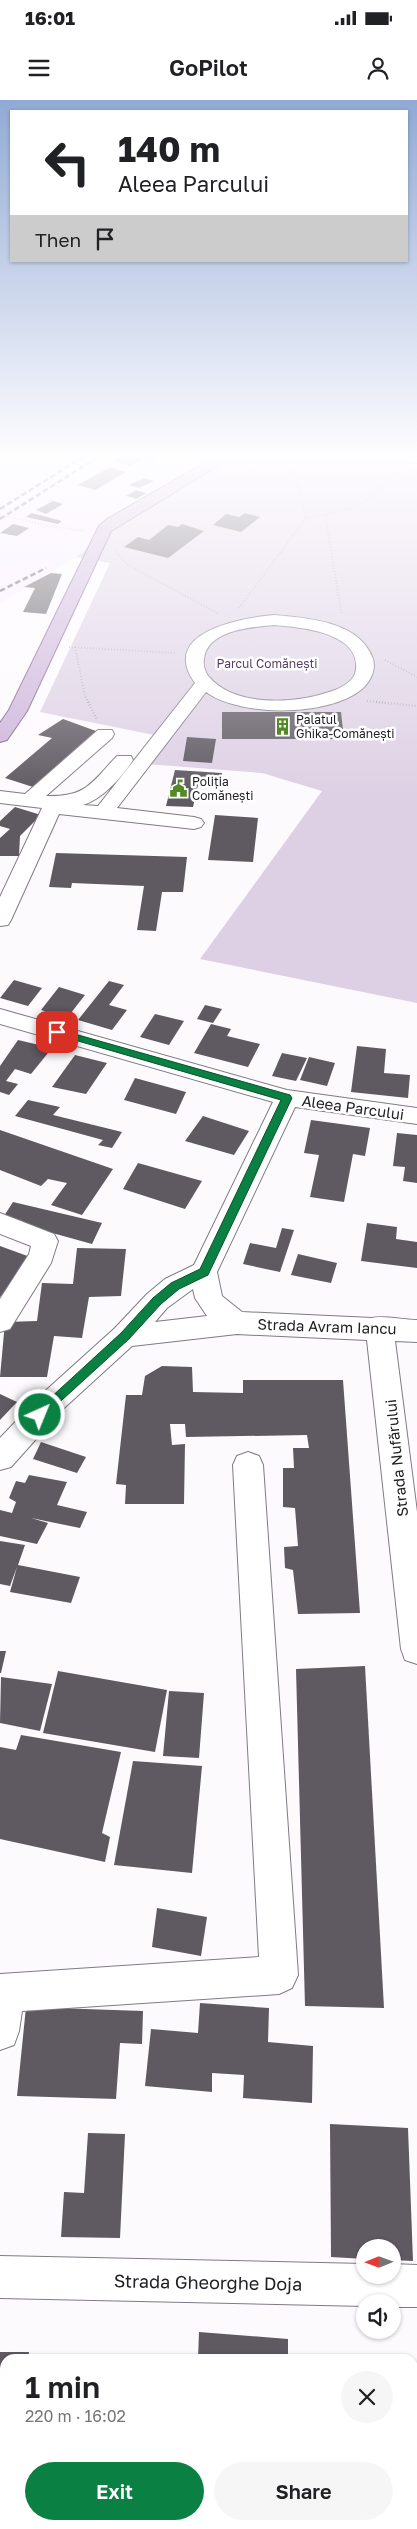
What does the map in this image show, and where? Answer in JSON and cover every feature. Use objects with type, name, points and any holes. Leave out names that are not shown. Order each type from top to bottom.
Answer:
[{"type":"main road","points":[[0,736],[18,711],[84,570]]},
{"type":"street","points":[[274,620],[300,622],[325,627],[346,636],[360,648],[366,662],[363,675],[352,688],[332,698],[306,704],[287,705],[250,702],[223,694],[204,682],[194,668],[195,654],[205,640],[227,625],[274,620]]},
{"type":"street","points":[[103,813],[204,682]]},
{"type":"street","points":[[30,800],[105,734]]},
{"type":"street","points":[[54,804],[75,801],[88,796],[124,760]]},
{"type":"street","points":[[0,797],[30,800],[103,813],[194,822]]},
{"type":"street","points":[[0,920],[54,804]]},
{"type":"street","name":"Aleea Parcului","points":[[0,1016],[287,1098],[417,1116]]},
{"type":"street","points":[[0,1458],[53,1400],[125,1336],[138,1319],[175,1286],[204,1272],[287,1098]]},
{"type":"street","points":[[0,1223],[45,1241],[42,1256],[2,1315]]},
{"type":"street","name":"Strada Avram Iancu","points":[[204,1272],[207,1297],[217,1309],[237,1323]]},
{"type":"street","name":"Strada Avram Iancu","points":[[125,1336],[237,1323],[378,1327],[417,1331]]},
{"type":"street","name":"Strada Nufărului","points":[[378,1327],[384,1354],[417,1649]]},
{"type":"street","points":[[0,2031],[3,1992],[279,1975],[248,1465]]},
{"type":"street","name":"Strada Gheorghe Doja","points":[[0,2277],[417,2286]]},
{"type":"path","points":[[137,570],[227,625],[267,570]]},
{"type":"path","points":[[335,570],[346,636]]},
{"type":"path","points":[[49,645],[195,654]]},
{"type":"path","points":[[75,647],[85,696],[105,734]]},
{"type":"path","points":[[332,698],[417,706]]},
{"type":"shaded area","points":[[0,570],[54,570],[0,603]]},
{"type":"green space","name":"Parcul Comănești","points":[[107,570],[417,570],[417,1003],[200,959],[322,791],[262,773],[133,763],[154,735],[40,712]]},
{"type":"building","points":[[51,573],[62,574],[46,614],[23,612],[35,588],[24,587]]},
{"type":"building","name":"Palatul Ghika-Comănești","points":[[222,712],[341,712],[344,739],[222,739]]},
{"type":"building","points":[[63,719],[96,731],[33,787],[5,778],[52,738],[38,735]]},
{"type":"building","points":[[187,737],[216,739],[212,763],[183,761]]},
{"type":"building","points":[[175,770],[222,773],[219,787],[198,785],[193,807],[166,806]]},
{"type":"building","points":[[15,807],[41,815],[20,836],[19,856],[0,856],[0,838],[10,829],[0,826],[0,821]]},
{"type":"building","points":[[215,815],[258,818],[253,862],[208,860]]},
{"type":"building","points":[[56,853],[187,857],[183,892],[162,892],[156,931],[137,930],[144,886],[72,883],[71,888],[49,887]]},
{"type":"building","points":[[14,980],[42,988],[28,1006],[0,998]]},
{"type":"building","points":[[109,981],[124,985],[109,1005],[127,1010],[112,1030],[78,1020]]},
{"type":"building","points":[[59,987],[85,995],[67,1018],[41,1010]]},
{"type":"building","points":[[205,1005],[222,1009],[213,1023],[197,1019]]},
{"type":"building","points":[[155,1014],[184,1021],[169,1045],[140,1037]]},
{"type":"building","points":[[211,1024],[231,1029],[227,1036],[260,1044],[248,1067],[194,1053]]},
{"type":"building","points":[[18,1040],[52,1048],[31,1074],[15,1069],[6,1081],[18,1084],[9,1095],[0,1092],[0,1066]]},
{"type":"building","points":[[357,1046],[386,1049],[384,1073],[410,1075],[408,1098],[351,1092]]},
{"type":"building","points":[[282,1053],[307,1058],[296,1081],[272,1076]]},
{"type":"building","points":[[75,1055],[107,1063],[86,1094],[52,1087]]},
{"type":"building","points":[[309,1057],[335,1063],[327,1086],[300,1080]]},
{"type":"building","points":[[135,1078],[186,1092],[176,1114],[124,1100]]},
{"type":"building","points":[[28,1100],[60,1107],[53,1115],[122,1132],[112,1148],[98,1145],[103,1140],[15,1116]]},
{"type":"building","points":[[203,1116],[249,1131],[234,1155],[185,1141]]},
{"type":"building","points":[[311,1120],[370,1128],[365,1156],[353,1154],[344,1202],[310,1197],[319,1155],[304,1153]]},
{"type":"building","points":[[0,1130],[113,1169],[82,1215],[51,1205],[67,1183],[48,1179],[41,1186],[0,1170]]},
{"type":"building","points":[[397,1133],[417,1135],[417,1183],[403,1181],[405,1167],[393,1166]]},
{"type":"building","points":[[138,1163],[202,1181],[185,1209],[123,1189]]},
{"type":"building","points":[[13,1202],[102,1223],[92,1244],[2,1219]]},
{"type":"building","points":[[367,1223],[397,1227],[396,1239],[417,1242],[417,1268],[361,1261]]},
{"type":"building","points":[[282,1228],[294,1230],[280,1272],[243,1264],[250,1243],[276,1248]]},
{"type":"building","points":[[0,1246],[33,1258],[0,1297]]},
{"type":"building","points":[[77,1248],[126,1249],[121,1296],[89,1297],[82,1338],[54,1336],[47,1377],[0,1377],[5,1322],[37,1321],[42,1283],[73,1284]]},
{"type":"building","points":[[298,1254],[337,1263],[331,1283],[291,1275]]},
{"type":"building","points":[[162,1366],[192,1367],[193,1392],[243,1393],[243,1380],[343,1380],[360,1613],[298,1614],[293,1570],[285,1568],[284,1547],[298,1546],[295,1508],[283,1507],[283,1468],[294,1468],[293,1448],[309,1448],[307,1435],[186,1437],[185,1424],[170,1424],[172,1445],[185,1444],[184,1504],[125,1504],[126,1485],[116,1484],[126,1395],[142,1395],[145,1376]]},
{"type":"building","points":[[0,1394],[17,1402],[0,1420]]},
{"type":"building","points":[[41,1442],[86,1457],[77,1473],[33,1459]]},
{"type":"building","points":[[29,1475],[67,1482],[57,1505],[87,1512],[80,1528],[31,1518],[48,1523],[37,1544],[0,1536],[0,1510],[12,1513],[16,1502],[9,1498],[16,1481],[25,1483]]},
{"type":"building","points":[[0,1541],[25,1545],[18,1565],[80,1577],[71,1603],[10,1592],[17,1567],[10,1586],[0,1584]]},
{"type":"building","points":[[0,1651],[6,1651],[1,1673],[0,1673]]},
{"type":"building","points":[[365,1666],[384,2008],[305,2006],[296,1669]]},
{"type":"building","points":[[58,1671],[167,1690],[155,1752],[43,1733]]},
{"type":"building","points":[[1,1677],[52,1684],[40,1731],[0,1723]]},
{"type":"building","points":[[169,1691],[204,1693],[199,1758],[163,1756]]},
{"type":"building","points":[[21,1735],[121,1752],[102,1833],[110,1837],[105,1862],[0,1839],[0,1747],[16,1750]]},
{"type":"building","points":[[133,1761],[202,1766],[192,1873],[114,1865]]},
{"type":"building","points":[[157,1908],[207,1917],[201,1956],[152,1947]]},
{"type":"building","points":[[200,2003],[269,2008],[268,2042],[313,2046],[312,2103],[243,2098],[244,2075],[212,2073],[212,2092],[145,2086],[151,2029],[198,2033]]},
{"type":"building","points":[[26,2007],[143,2011],[142,2044],[120,2043],[116,2099],[17,2096]]},
{"type":"building","points":[[330,2124],[408,2128],[413,2261],[401,2260],[401,2239],[356,2239],[356,2258],[331,2257]]},
{"type":"building","points":[[88,2133],[125,2134],[120,2238],[61,2237],[64,2192],[84,2193]]},
{"type":"building","points":[[199,2332],[288,2339],[288,2354],[198,2354]]},
{"type":"building","points":[[0,2352],[29,2352],[29,2354],[0,2354]]},
{"type":"railway","points":[[0,591],[41,570]]},
{"type":"place","name":"Palatul Ghika-Comănești","points":[[282,726]]},
{"type":"place","name":"Poliția Comănești","points":[[178,788]]},
{"type":"route","points":[[40,1415],[53,1400],[125,1336],[138,1319],[157,1301],[175,1286],[204,1272],[287,1098],[57,1032]]}]
